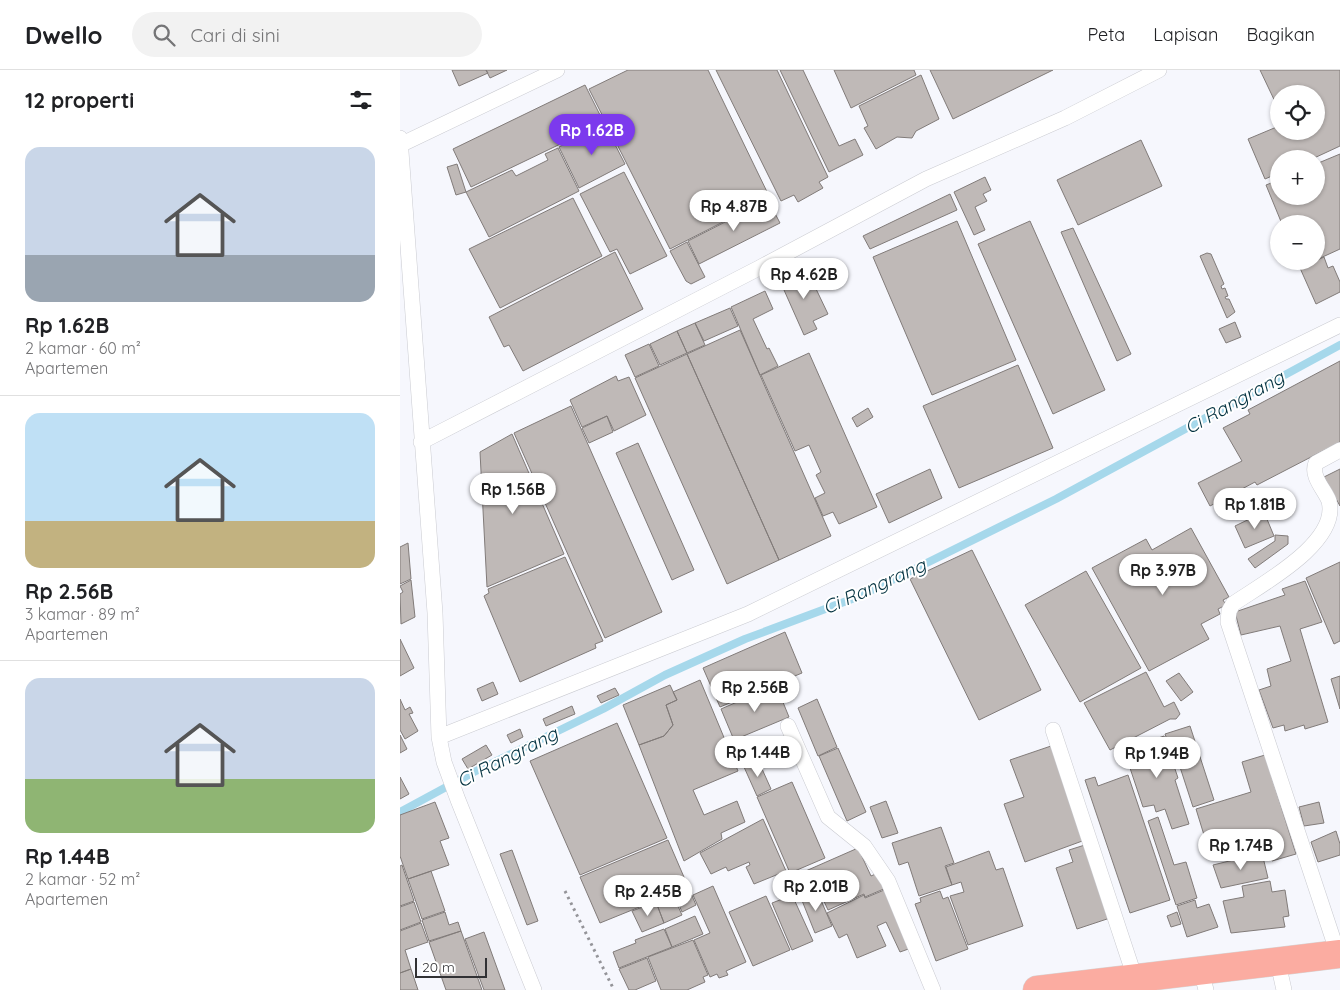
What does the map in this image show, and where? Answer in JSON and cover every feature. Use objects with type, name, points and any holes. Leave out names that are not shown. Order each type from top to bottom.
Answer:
[{"type":"main road","points":[[1037,990],[1135,978],[1203,980],[1278,963],[1339,954]]},
{"type":"lane","points":[[400,145],[558,70]]},
{"type":"lane","points":[[421,442],[759,268],[926,179],[1066,118],[1159,70]]},
{"type":"lane","points":[[400,138],[435,613],[439,736],[447,769],[458,800],[534,990]]},
{"type":"lane","points":[[439,736],[748,614],[1340,326]]},
{"type":"lane","points":[[1339,954],[1228,622],[1229,611],[1233,604],[1305,557],[1320,536],[1331,510],[1314,466],[1316,463],[1340,450]]},
{"type":"lane","points":[[788,726],[828,817],[864,846],[888,881],[933,990]]},
{"type":"lane","points":[[1053,730],[1135,978]]},
{"type":"lane","points":[[1278,963],[1284,990]]},
{"type":"path","points":[[565,891],[614,990]]},
{"type":"building","points":[[452,70],[486,70],[488,73],[459,86]]},
{"type":"building","points":[[486,70],[507,70],[490,78]]},
{"type":"building","points":[[628,70],[708,70],[770,198],[670,249],[589,89]]},
{"type":"building","points":[[716,70],[777,70],[828,177],[819,182],[823,188],[798,202],[794,195],[781,201]]},
{"type":"building","points":[[780,70],[803,70],[839,146],[855,139],[863,155],[829,172]]},
{"type":"building","points":[[834,70],[914,70],[916,75],[851,108]]},
{"type":"building","points":[[930,70],[1053,70],[953,119]]},
{"type":"building","points":[[1260,70],[1340,70],[1340,146],[1325,153],[1325,150],[1270,150],[1270,177],[1265,179],[1248,139],[1270,130],[1270,140],[1325,140],[1325,85],[1270,85],[1270,91]]},
{"type":"building","points":[[921,75],[939,119],[916,131],[912,138],[897,137],[876,149],[864,128],[868,126],[859,106]]},
{"type":"building","points":[[585,85],[604,123],[471,187],[453,149]]},
{"type":"building","points":[[605,125],[625,164],[579,188],[559,147]]},
{"type":"building","points":[[1141,140],[1162,186],[1078,225],[1057,180]]},
{"type":"building","points":[[558,148],[579,191],[489,237],[466,192],[512,170],[516,176],[548,160],[545,154]]},
{"type":"building","points":[[1340,154],[1340,249],[1325,256],[1325,215],[1278,215],[1274,205],[1325,205],[1325,160]]},
{"type":"building","points":[[457,164],[466,192],[456,195],[447,167]]},
{"type":"building","points":[[624,172],[667,256],[630,274],[617,249],[610,252],[580,194]]},
{"type":"building","points":[[985,177],[991,190],[983,194],[987,201],[975,207],[985,230],[974,235],[954,192]]},
{"type":"building","points":[[1270,183],[1270,195],[1266,185]]},
{"type":"building","points":[[950,194],[957,210],[870,249],[863,236]]},
{"type":"building","points":[[573,198],[602,256],[500,308],[469,249]]},
{"type":"building","points":[[768,200],[780,223],[699,264],[688,241]]},
{"type":"building","points":[[957,221],[1016,360],[932,395],[873,257]]},
{"type":"building","points":[[1030,221],[1105,390],[1053,414],[978,244]]},
{"type":"building","points":[[1073,228],[1131,354],[1117,361],[1061,232]]},
{"type":"building","points":[[687,242],[705,277],[691,284],[686,281],[670,251]]},
{"type":"building","points":[[615,252],[643,309],[523,371],[509,345],[504,347],[489,317]]},
{"type":"building","points":[[1207,253],[1211,254],[1224,284],[1221,286],[1222,289],[1225,288],[1228,296],[1225,297],[1229,299],[1235,312],[1227,318],[1200,256]]},
{"type":"building","points":[[1325,260],[1328,268],[1333,266],[1340,282],[1340,292],[1316,304],[1301,270],[1325,270]]},
{"type":"building","points":[[806,268],[828,314],[813,321],[817,329],[804,335],[780,281]]},
{"type":"building","points":[[765,291],[773,309],[753,319],[767,349],[769,348],[778,366],[760,375],[731,307]]},
{"type":"building","points":[[730,308],[738,326],[704,341],[695,323]]},
{"type":"building","points":[[1235,322],[1241,337],[1226,343],[1219,329]]},
{"type":"building","points":[[695,323],[705,345],[687,353],[677,331]]},
{"type":"building","points":[[740,330],[831,536],[779,560],[687,354]]},
{"type":"building","points":[[677,331],[687,353],[660,365],[650,344]]},
{"type":"building","points":[[649,344],[659,366],[635,377],[625,355]]},
{"type":"building","points":[[809,353],[877,507],[839,524],[833,512],[823,516],[815,498],[825,493],[816,475],[821,472],[809,445],[795,451],[761,375]]},
{"type":"building","points":[[687,354],[779,560],[727,584],[635,378]]},
{"type":"building","points":[[1340,361],[1340,442],[1257,485],[1255,482],[1210,506],[1198,483],[1242,461],[1223,428],[1250,414],[1248,410]]},
{"type":"building","points":[[1018,365],[1053,448],[959,488],[923,406]]},
{"type":"building","points":[[616,376],[618,381],[629,377],[646,415],[614,431],[607,416],[582,427],[570,400]]},
{"type":"building","points":[[571,406],[662,612],[605,638],[514,433]]},
{"type":"building","points":[[868,408],[873,417],[857,427],[852,418]]},
{"type":"building","points":[[607,416],[613,432],[589,443],[582,428]]},
{"type":"building","points":[[512,434],[564,554],[487,587],[480,452]]},
{"type":"building","points":[[638,443],[694,570],[672,580],[616,453]]},
{"type":"building","points":[[930,469],[942,498],[889,523],[876,494]]},
{"type":"building","points":[[1340,469],[1340,506],[1324,477]]},
{"type":"building","points":[[1264,512],[1274,536],[1245,548],[1235,526]]},
{"type":"building","points":[[1191,528],[1229,597],[1223,600],[1226,605],[1218,609],[1220,614],[1201,624],[1209,639],[1149,671],[1092,568],[1146,539],[1152,550]]},
{"type":"building","points":[[1275,535],[1288,536],[1288,544],[1255,568],[1248,559],[1275,541]]},
{"type":"building","points":[[408,543],[411,579],[400,584],[400,547]]},
{"type":"building","points":[[972,550],[1041,690],[979,720],[910,579]]},
{"type":"building","points":[[565,557],[603,641],[595,644],[596,648],[520,682],[484,596],[489,593],[488,589]]},
{"type":"building","points":[[1340,562],[1340,641],[1334,644],[1306,578]]},
{"type":"building","points":[[1086,571],[1141,668],[1080,702],[1025,605]]},
{"type":"building","points":[[411,580],[415,617],[401,624],[400,594],[403,592],[400,586]]},
{"type":"building","points":[[1305,581],[1322,622],[1300,629],[1328,722],[1305,729],[1304,725],[1285,731],[1284,725],[1273,728],[1259,690],[1271,686],[1267,669],[1291,661],[1280,626],[1241,635],[1235,612],[1285,595],[1282,589]]},
{"type":"building","points":[[785,632],[802,673],[720,707],[703,668]]},
{"type":"building","points":[[400,639],[414,668],[400,676]]},
{"type":"building","points":[[1146,672],[1164,707],[1174,702],[1180,714],[1176,719],[1170,719],[1110,750],[1084,703]]},
{"type":"building","points":[[1179,673],[1193,692],[1181,701],[1166,681]]},
{"type":"building","points":[[1340,676],[1340,709],[1331,679]]},
{"type":"building","points":[[700,680],[738,771],[693,790],[704,815],[737,801],[745,822],[721,833],[722,839],[684,861],[639,745],[664,736],[673,725],[666,705],[677,700],[673,692]]},
{"type":"building","points":[[493,682],[498,694],[482,701],[477,689]]},
{"type":"building","points":[[670,685],[677,700],[666,705],[673,725],[664,736],[639,745],[623,705]]},
{"type":"building","points":[[776,685],[789,717],[734,740],[721,709]]},
{"type":"building","points":[[615,688],[619,695],[601,703],[597,696]]},
{"type":"building","points":[[400,699],[405,710],[410,707],[413,713],[409,714],[418,731],[405,739],[400,730]]},
{"type":"building","points":[[817,699],[837,747],[818,756],[798,708]]},
{"type":"building","points":[[572,706],[575,714],[546,726],[543,719]]},
{"type":"building","points":[[617,723],[667,838],[580,875],[530,761]]},
{"type":"building","points":[[1190,726],[1214,800],[1193,807],[1179,764],[1176,765],[1165,734]]},
{"type":"building","points":[[520,729],[523,737],[511,743],[507,735]]},
{"type":"building","points":[[400,735],[407,749],[400,753]]},
{"type":"building","points":[[1164,736],[1178,778],[1175,780],[1189,824],[1172,829],[1165,809],[1156,812],[1154,805],[1143,807],[1124,750]]},
{"type":"building","points":[[486,745],[492,755],[468,769],[462,759]]},
{"type":"building","points":[[1051,746],[1085,840],[1025,862],[1004,804],[1024,797],[1010,760]]},
{"type":"building","points":[[838,748],[866,812],[847,821],[819,756]]},
{"type":"building","points":[[1265,755],[1296,854],[1272,861],[1262,832],[1208,848],[1196,809],[1251,792],[1242,762]]},
{"type":"building","points":[[758,760],[771,789],[757,796],[744,767]]},
{"type":"building","points":[[1128,775],[1170,900],[1130,913],[1085,780],[1095,777],[1098,786]]},
{"type":"building","points":[[400,777],[409,794],[400,799]]},
{"type":"building","points":[[792,782],[825,858],[790,873],[757,797]]},
{"type":"building","points":[[886,801],[898,833],[882,838],[870,807]]},
{"type":"building","points":[[435,802],[449,838],[440,841],[449,865],[408,879],[400,856],[400,815]]},
{"type":"building","points":[[1319,802],[1324,823],[1304,826],[1299,807]]},
{"type":"building","points":[[1158,817],[1174,865],[1186,862],[1197,898],[1176,905],[1148,821]]},
{"type":"building","points":[[763,819],[786,871],[754,884],[746,867],[750,865],[749,862],[728,871],[726,867],[711,874],[700,853]]},
{"type":"building","points":[[941,827],[954,863],[945,866],[952,885],[919,896],[908,862],[899,865],[892,843]]},
{"type":"building","points":[[1336,831],[1340,844],[1340,855],[1318,862],[1311,842]]},
{"type":"building","points":[[668,840],[696,905],[682,912],[674,893],[600,923],[580,877]]},
{"type":"building","points":[[1088,844],[1113,917],[1077,929],[1056,868],[1073,862],[1069,850]]},
{"type":"building","points":[[858,848],[871,876],[880,872],[886,888],[865,897],[864,894],[828,910],[822,897],[853,884],[849,876],[800,897],[792,877]]},
{"type":"building","points":[[512,850],[538,921],[527,925],[500,854]]},
{"type":"building","points":[[989,851],[996,870],[1003,868],[1023,926],[968,945],[950,896],[964,892],[961,882],[952,885],[946,867]]},
{"type":"building","points":[[1262,853],[1268,878],[1221,888],[1213,865]]},
{"type":"building","points":[[402,865],[414,901],[400,906],[400,866]]},
{"type":"building","points":[[431,871],[445,911],[422,919],[408,879]]},
{"type":"building","points":[[1270,881],[1272,892],[1285,890],[1289,916],[1283,917],[1285,927],[1231,933],[1223,901],[1244,897],[1242,886]]},
{"type":"building","points":[[713,886],[746,962],[726,971],[728,975],[719,978],[717,974],[710,977],[694,940],[710,933],[693,895]]},
{"type":"building","points":[[788,886],[813,941],[792,950],[772,903],[785,898],[781,889]]},
{"type":"building","points":[[889,888],[914,947],[900,952],[886,922],[877,926],[886,946],[857,958],[847,934],[839,938],[827,913],[864,895],[865,898]]},
{"type":"building","points":[[817,891],[832,926],[815,933],[801,898]]},
{"type":"building","points":[[940,891],[943,899],[948,897],[968,949],[936,961],[915,904],[921,902],[920,898]]},
{"type":"building","points":[[673,895],[682,915],[664,923],[656,902]]},
{"type":"building","points":[[766,896],[790,950],[753,966],[729,912]]},
{"type":"building","points":[[1195,900],[1197,908],[1209,904],[1218,927],[1187,937],[1177,906]]},
{"type":"building","points":[[414,902],[421,922],[400,930],[400,907]]},
{"type":"building","points":[[656,902],[664,923],[642,932],[632,911]]},
{"type":"building","points":[[445,912],[449,925],[458,922],[461,931],[429,941],[422,920]]},
{"type":"building","points":[[1177,912],[1181,924],[1171,927],[1167,916]]},
{"type":"building","points":[[695,916],[703,934],[672,947],[665,929]]},
{"type":"building","points":[[421,923],[428,942],[405,950],[411,969],[400,973],[400,931]]},
{"type":"building","points":[[664,929],[672,947],[619,968],[613,952],[636,943],[635,940]]},
{"type":"building","points":[[461,931],[482,990],[446,990],[429,942]]},
{"type":"building","points":[[484,932],[505,990],[484,990],[465,939]]},
{"type":"building","points":[[693,940],[708,975],[703,977],[705,982],[687,990],[661,990],[648,957]]},
{"type":"building","points":[[647,958],[656,981],[635,990],[629,990],[619,969]]},
{"type":"building","points":[[411,969],[418,990],[400,990],[400,973]]},
{"type":"waterway","name":"Ci Rangrang","points":[[400,812],[474,772],[603,709],[665,675],[745,639],[860,596],[1056,499],[1340,345]]}]
